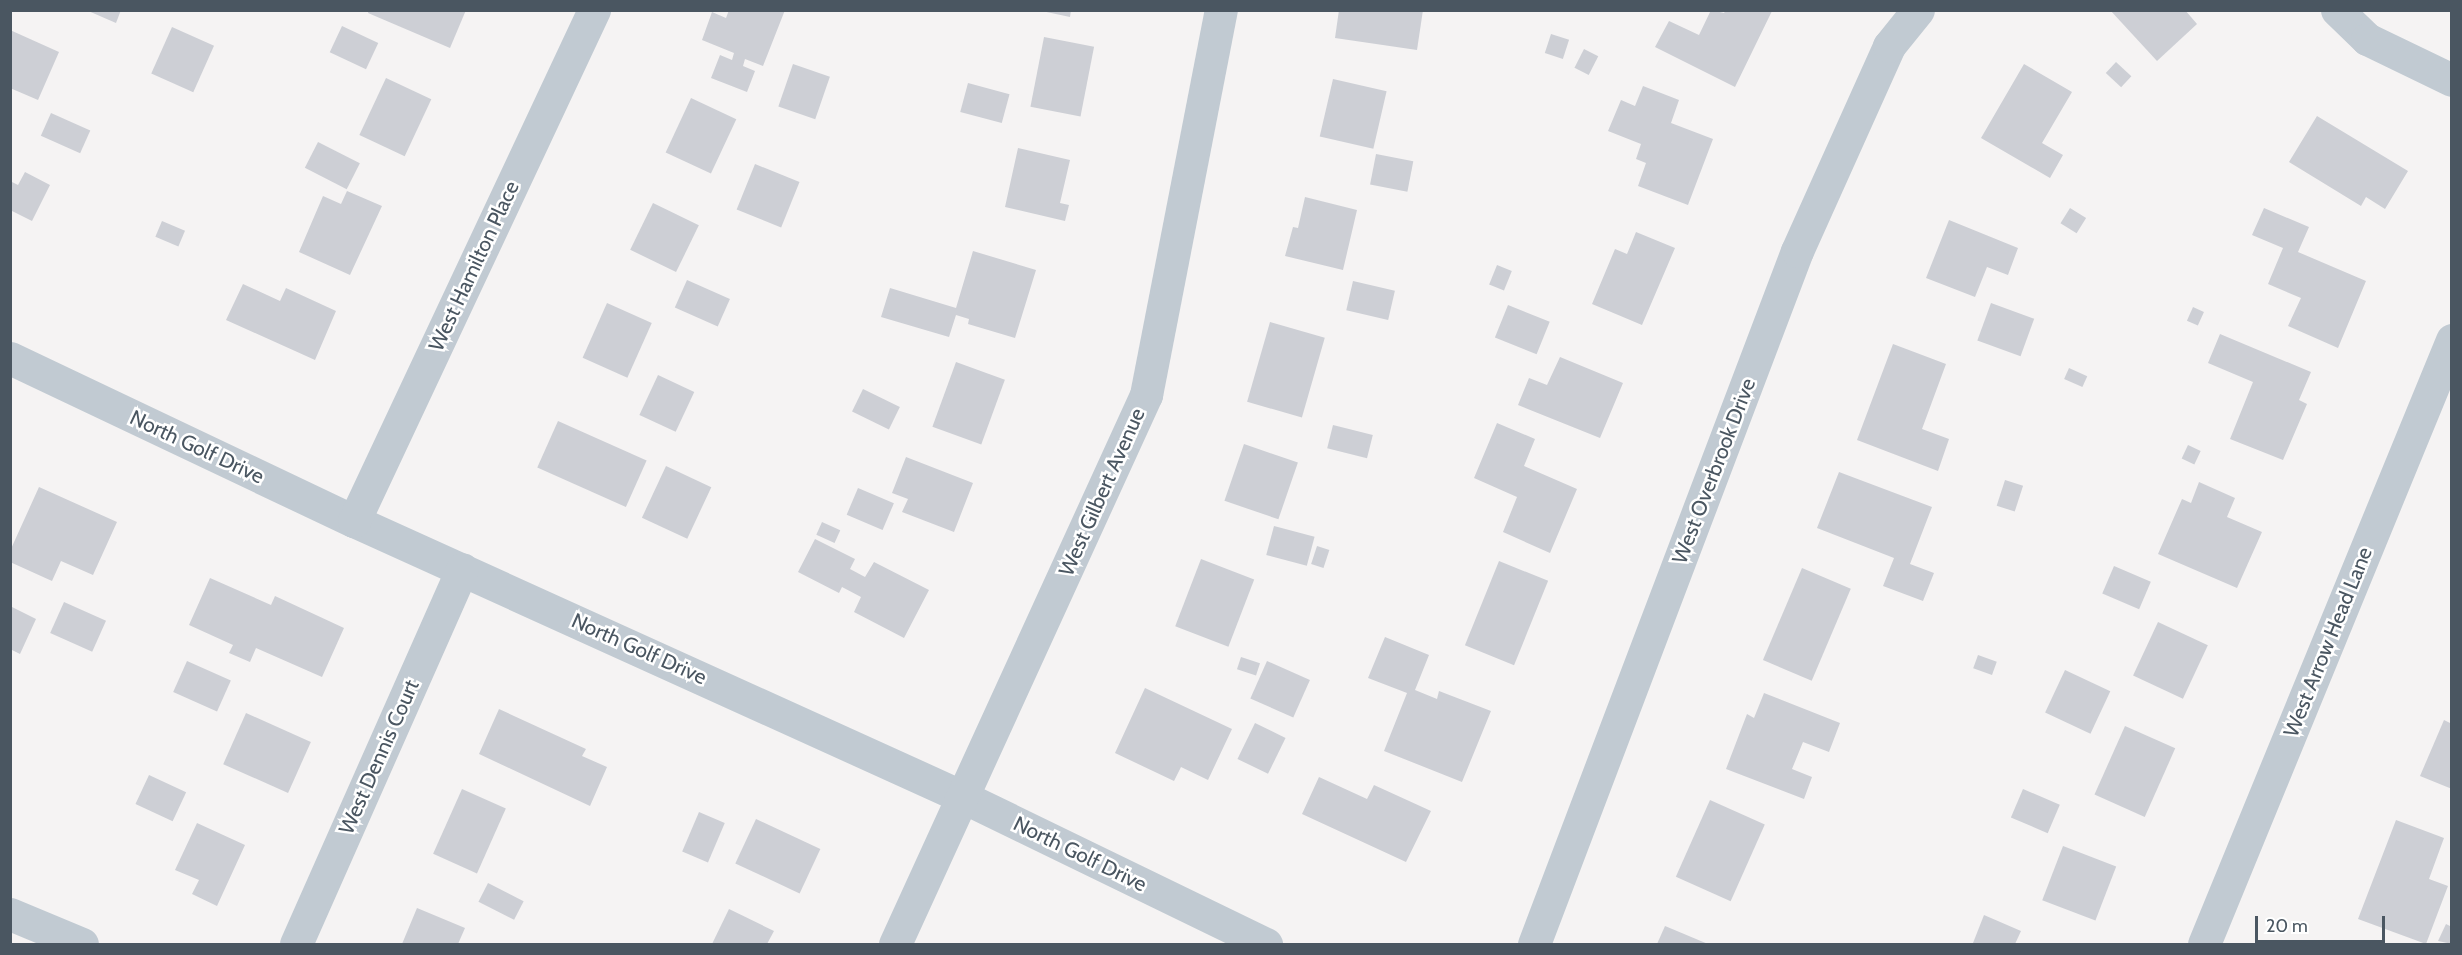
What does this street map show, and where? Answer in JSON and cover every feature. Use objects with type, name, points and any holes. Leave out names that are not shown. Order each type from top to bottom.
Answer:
[{"type":"street","name":"West Hamilton Place","points":[[354,521],[594,10]]},
{"type":"street","name":"West Gilbert Avenue","points":[[895,945],[1146,395],[1221,10]]},
{"type":"street","name":"West Overbrook Drive","points":[[1534,945],[1797,251],[1889,46],[1918,10]]},
{"type":"street","points":[[2337,10],[2367,39],[2451,80]]},
{"type":"street","name":"West Arrow Head Lane","points":[[2204,945],[2451,340]]},
{"type":"street","name":"North Golf Drive","points":[[10,358],[354,521],[963,797],[1266,945]]},
{"type":"street","name":"West Dennis Court","points":[[296,945],[462,568]]},
{"type":"street","points":[[10,914],[82,945]]},
{"type":"building","points":[[86,10],[121,10],[116,23]]},
{"type":"building","points":[[369,10],[466,10],[450,48],[368,13]]},
{"type":"building","points":[[729,10],[785,10],[763,66],[745,59],[743,66],[755,71],[747,92],[711,78],[720,55],[732,60],[734,53],[702,40],[712,12],[726,18]]},
{"type":"building","points":[[1037,10],[1071,10],[1070,17]]},
{"type":"building","points":[[1339,10],[1423,10],[1417,50],[1335,38]]},
{"type":"building","points":[[1711,10],[1724,13],[1726,10],[1772,11],[1735,87],[1655,47],[1669,21],[1699,35]]},
{"type":"building","points":[[2110,10],[2185,10],[2197,24],[2157,61]]},
{"type":"building","points":[[342,26],[378,43],[366,69],[330,52]]},
{"type":"building","points":[[172,27],[214,46],[193,92],[151,74]]},
{"type":"building","points":[[10,30],[59,52],[38,100],[10,88]]},
{"type":"building","points":[[1551,34],[1569,40],[1563,59],[1545,53]]},
{"type":"building","points":[[1044,37],[1094,47],[1081,116],[1030,107]]},
{"type":"building","points":[[1584,49],[1598,56],[1589,75],[1574,68]]},
{"type":"building","points":[[2116,62],[2131,76],[2121,87],[2106,73]]},
{"type":"building","points":[[793,64],[830,77],[815,119],[778,107]]},
{"type":"building","points":[[2024,64],[2072,92],[2042,143],[2063,155],[2050,178],[1981,138]]},
{"type":"building","points":[[386,78],[431,99],[405,156],[359,135]]},
{"type":"building","points":[[1333,79],[1387,91],[1373,149],[1320,136]]},
{"type":"building","points":[[968,83],[1010,94],[1002,123],[960,112]]},
{"type":"building","points":[[1643,86],[1679,100],[1671,123],[1713,139],[1688,205],[1638,186],[1646,163],[1636,159],[1641,144],[1608,131],[1621,100],[1635,106]]},
{"type":"building","points":[[691,98],[736,119],[711,174],[666,152]]},
{"type":"building","points":[[51,113],[90,130],[80,153],[41,136]]},
{"type":"building","points":[[2317,116],[2408,171],[2385,209],[2366,197],[2361,206],[2289,162]]},
{"type":"building","points":[[318,142],[360,163],[347,189],[305,168]]},
{"type":"building","points":[[1018,148],[1070,160],[1060,203],[1069,205],[1065,221],[1005,207]]},
{"type":"building","points":[[1376,154],[1413,161],[1407,192],[1370,184]]},
{"type":"building","points":[[755,164],[800,182],[781,227],[737,209]]},
{"type":"building","points":[[25,172],[50,185],[32,221],[10,210],[10,181],[18,185]]},
{"type":"building","points":[[347,191],[382,206],[350,275],[299,252],[323,196],[341,204]]},
{"type":"building","points":[[1305,197],[1357,210],[1343,270],[1285,256],[1293,227],[1298,228]]},
{"type":"building","points":[[653,203],[699,225],[676,272],[630,250]]},
{"type":"building","points":[[2070,208],[2086,218],[2077,233],[2060,223]]},
{"type":"building","points":[[2264,208],[2309,227],[2298,252],[2366,281],[2338,348],[2288,326],[2301,298],[2268,284],[2283,248],[2252,235]]},
{"type":"building","points":[[1949,220],[2018,248],[2008,275],[1987,267],[1975,297],[1926,278]]},
{"type":"building","points":[[162,221],[185,231],[178,246],[155,237]]},
{"type":"building","points":[[1636,232],[1675,248],[1642,325],[1592,304],[1615,249],[1627,254]]},
{"type":"building","points":[[973,251],[1036,270],[1015,338],[968,324],[969,319],[956,315],[949,337],[881,317],[890,288],[956,308]]},
{"type":"building","points":[[1497,265],[1512,271],[1504,290],[1489,284]]},
{"type":"building","points":[[687,280],[730,299],[718,327],[675,307]]},
{"type":"building","points":[[1353,281],[1395,291],[1388,320],[1346,310]]},
{"type":"building","points":[[243,284],[280,301],[286,288],[336,311],[315,360],[226,320]]},
{"type":"building","points":[[607,303],[652,323],[627,378],[583,358]]},
{"type":"building","points":[[1991,303],[2034,319],[2021,356],[1977,341]]},
{"type":"building","points":[[1508,305],[1550,322],[1537,354],[1495,337]]},
{"type":"building","points":[[2193,307],[2204,312],[2198,326],[2187,321]]},
{"type":"building","points":[[1270,322],[1325,338],[1302,417],[1247,402]]},
{"type":"building","points":[[2220,334],[2311,372],[2299,400],[2307,404],[2283,460],[2230,439],[2253,382],[2208,363]]},
{"type":"building","points":[[1893,344],[1946,364],[1922,429],[1949,439],[1938,471],[1857,440]]},
{"type":"building","points":[[1560,357],[1623,383],[1600,438],[1518,405],[1529,378],[1547,385]]},
{"type":"building","points":[[956,362],[1005,380],[981,445],[932,427]]},
{"type":"building","points":[[2069,368],[2087,376],[2082,387],[2064,379]]},
{"type":"building","points":[[658,375],[694,392],[676,432],[639,415]]},
{"type":"building","points":[[863,389],[900,407],[889,429],[852,411]]},
{"type":"building","points":[[558,421],[647,460],[626,507],[537,468]]},
{"type":"building","points":[[1497,423],[1535,439],[1524,466],[1577,489],[1550,553],[1503,532],[1517,497],[1474,478]]},
{"type":"building","points":[[1333,425],[1373,435],[1367,458],[1327,448]]},
{"type":"building","points":[[1244,444],[1298,463],[1278,519],[1224,501]]},
{"type":"building","points":[[2188,445],[2201,451],[2194,465],[2182,459]]},
{"type":"building","points":[[906,457],[973,483],[954,532],[902,512],[908,499],[892,493]]},
{"type":"building","points":[[666,466],[711,487],[687,539],[642,518]]},
{"type":"building","points":[[1839,472],[1932,507],[1910,564],[1934,573],[1923,601],[1883,586],[1894,558],[1817,528]]},
{"type":"building","points":[[2005,480],[2023,486],[2015,512],[1997,506]]},
{"type":"building","points":[[2199,482],[2235,498],[2227,517],[2262,532],[2237,588],[2158,554],[2182,499],[2191,503]]},
{"type":"building","points":[[39,487],[117,522],[93,575],[61,561],[52,581],[10,562],[10,551]]},
{"type":"building","points":[[858,488],[894,503],[883,530],[847,515]]},
{"type":"building","points":[[822,522],[840,530],[835,543],[816,535]]},
{"type":"building","points":[[1274,526],[1315,537],[1307,566],[1266,555]]},
{"type":"building","points":[[815,539],[855,559],[850,569],[865,577],[874,562],[929,590],[904,638],[854,612],[861,597],[842,587],[839,593],[798,572]]},
{"type":"building","points":[[1317,546],[1329,550],[1323,568],[1311,564]]},
{"type":"building","points":[[1201,559],[1254,579],[1228,647],[1175,626]]},
{"type":"building","points":[[1499,561],[1548,581],[1514,665],[1465,645]]},
{"type":"building","points":[[2114,566],[2151,582],[2139,609],[2102,594]]},
{"type":"building","points":[[1802,568],[1851,589],[1812,681],[1763,660]]},
{"type":"building","points":[[210,578],[271,605],[275,596],[344,628],[322,677],[256,648],[250,662],[229,653],[233,645],[189,625]]},
{"type":"building","points":[[64,602],[106,621],[92,652],[50,633]]},
{"type":"building","points":[[10,606],[36,619],[20,654],[10,649]]},
{"type":"building","points":[[2158,622],[2208,645],[2183,699],[2133,675]]},
{"type":"building","points":[[1385,637],[1429,655],[1415,690],[1437,699],[1439,691],[1491,711],[1462,782],[1384,751],[1407,693],[1368,678]]},
{"type":"building","points":[[1978,655],[1997,662],[1992,675],[1973,668]]},
{"type":"building","points":[[1241,657],[1260,663],[1256,676],[1237,669]]},
{"type":"building","points":[[187,661],[231,681],[217,712],[173,692]]},
{"type":"building","points":[[1267,661],[1310,680],[1293,718],[1250,698]]},
{"type":"building","points":[[2065,670],[2110,691],[2090,734],[2045,713]]},
{"type":"building","points":[[1145,688],[1232,729],[1208,780],[1181,767],[1174,781],[1115,753]]},
{"type":"building","points":[[1764,693],[1840,723],[1829,752],[1803,742],[1792,769],[1812,777],[1804,799],[1726,769],[1747,714],[1754,718]]},
{"type":"building","points":[[499,709],[586,749],[582,756],[607,767],[590,806],[479,754]]},
{"type":"building","points":[[246,713],[311,742],[288,793],[223,764]]},
{"type":"building","points":[[2444,720],[2452,724],[2452,789],[2420,776]]},
{"type":"building","points":[[1255,723],[1286,738],[1268,774],[1237,759]]},
{"type":"building","points":[[2125,726],[2175,748],[2145,817],[2094,795]]},
{"type":"building","points":[[149,775],[186,792],[173,821],[135,804]]},
{"type":"building","points":[[1319,777],[1367,799],[1374,785],[1431,811],[1406,862],[1302,814]]},
{"type":"building","points":[[462,789],[506,809],[477,873],[433,854]]},
{"type":"building","points":[[2023,789],[2060,805],[2048,833],[2011,818]]},
{"type":"building","points":[[1710,800],[1765,824],[1731,901],[1676,877]]},
{"type":"building","points":[[699,812],[725,823],[708,863],[682,852]]},
{"type":"building","points":[[756,819],[820,849],[800,893],[735,863]]},
{"type":"building","points":[[2396,820],[2444,838],[2429,879],[2448,886],[2426,944],[2358,919]]},
{"type":"building","points":[[197,823],[245,845],[217,906],[192,894],[199,880],[175,870]]},
{"type":"building","points":[[2063,846],[2116,866],[2095,921],[2042,900]]},
{"type":"building","points":[[488,883],[524,901],[514,920],[478,902]]},
{"type":"building","points":[[417,908],[465,928],[458,944],[402,944]]},
{"type":"building","points":[[729,909],[774,931],[767,944],[712,944]]},
{"type":"building","points":[[1984,915],[2021,931],[2015,944],[1973,943]]},
{"type":"building","points":[[2446,924],[2452,927],[2452,944],[2438,941]]},
{"type":"building","points":[[1665,926],[1708,944],[1657,944]]}]
